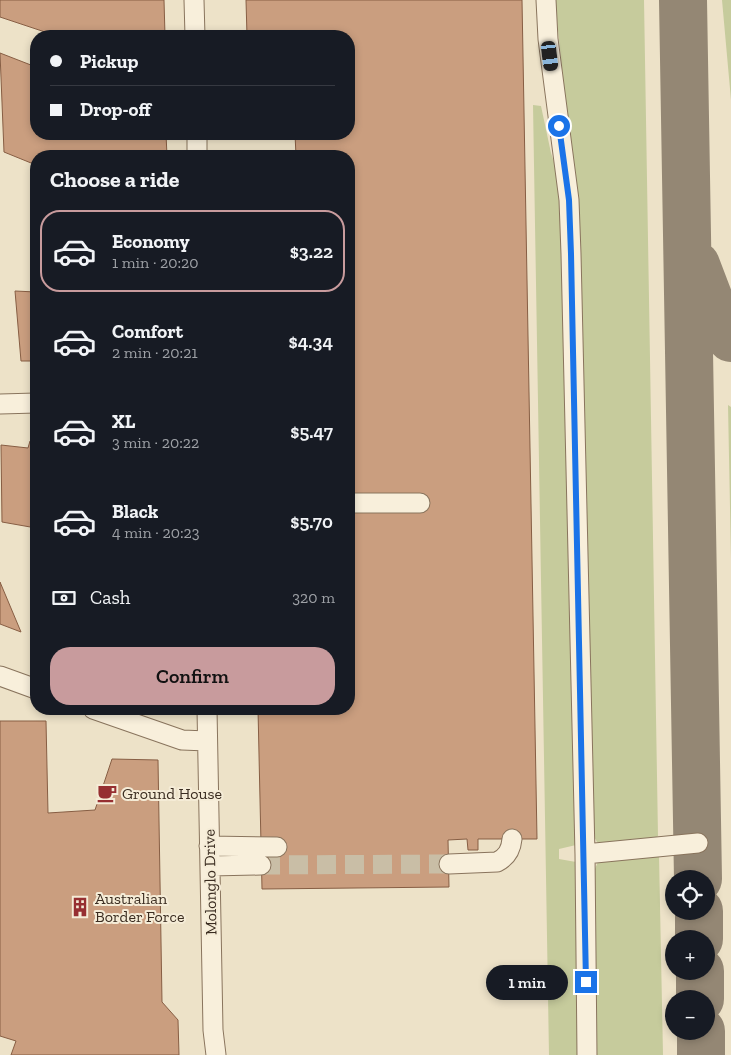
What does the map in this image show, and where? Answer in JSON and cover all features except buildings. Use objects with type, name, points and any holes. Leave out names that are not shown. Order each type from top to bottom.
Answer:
[{"type":"street","points":[[194,0],[195,30]]},
{"type":"street","points":[[546,0],[548,39],[569,200],[585,854],[587,1055]]},
{"type":"street","points":[[0,404],[30,403]]},
{"type":"street","points":[[355,504],[420,503]]},
{"type":"street","points":[[0,676],[30,687]]},
{"type":"street","points":[[110,715],[182,740],[207,741]]},
{"type":"street","name":"Molonglo Drive","points":[[207,715],[213,1030],[216,1055]]},
{"type":"street","points":[[449,864],[497,862],[509,852],[512,839]]},
{"type":"street","points":[[585,854],[698,843]]},
{"type":"street","points":[[209,846],[277,847]]},
{"type":"street","points":[[210,866],[261,865]]},
{"type":"green space","points":[[555,0],[644,0],[658,836],[649,843],[604,845],[597,842],[593,835],[576,184]]},
{"type":"green space","points":[[722,0],[731,0],[731,100]]},
{"type":"green space","points":[[533,105],[541,106],[551,153],[557,171],[562,246],[576,845],[559,849],[559,859],[576,862],[578,1055],[549,1055]]},
{"type":"green space","points":[[728,405],[731,407],[731,558]]},
{"type":"green space","points":[[659,855],[663,1055],[594,1055],[594,871],[598,862],[611,858]]},
{"type":"taxiway","points":[[683,0],[698,870]]},
{"type":"taxiway","points":[[696,265],[712,307],[731,338]]},
{"type":"taxiway","points":[[699,920],[699,930]]},
{"type":"taxiway","points":[[700,980],[700,990]]},
{"type":"taxiway","points":[[701,1040],[701,1055]]},
{"type":"tunnel","points":[[261,865],[449,864]]},
{"type":"place","name":"Ground House","points":[[107,793]]},
{"type":"place","name":"Australian Border Force","points":[[80,907]]},
{"type":"route","points":[[559,126],[569,200],[571,254],[585,854],[586,982]]}]
